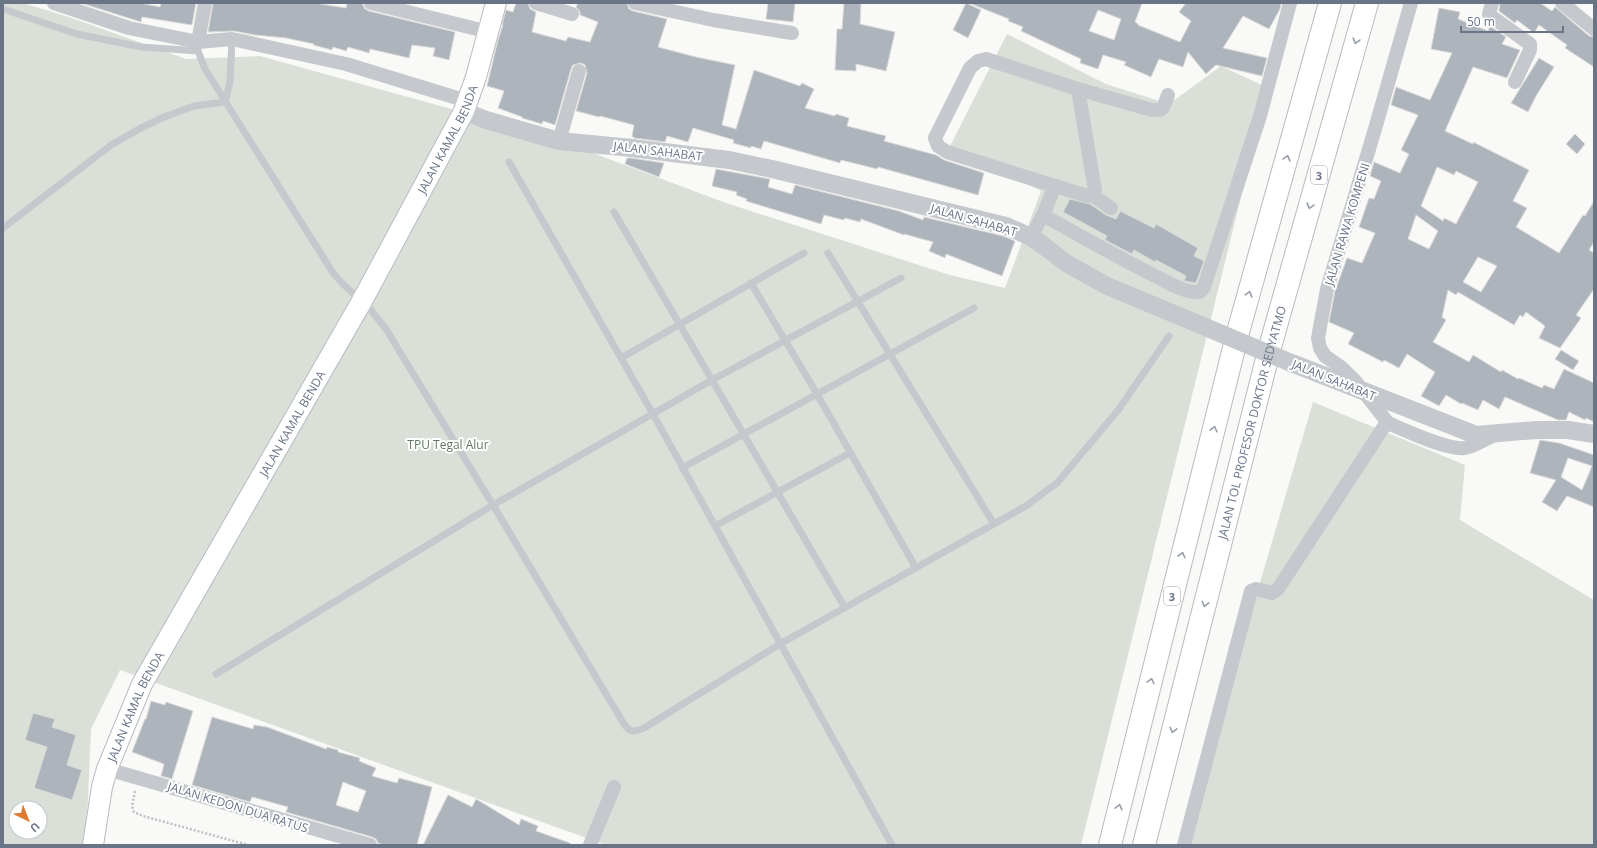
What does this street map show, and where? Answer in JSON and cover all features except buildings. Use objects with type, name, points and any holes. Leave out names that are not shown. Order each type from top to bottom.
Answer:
[{"type":"highway","name":"3","points":[[1110,845],[1238,332],[1330,3]]},
{"type":"highway","name":"JALAN TOL PROFESOR DOKTOR SEDYATMO","points":[[1144,845],[1270,347],[1367,3]]},
{"type":"main road","name":"JALAN KAMAL BENDA","points":[[93,845],[102,787],[107,769],[150,667],[358,297],[464,104],[480,30],[496,3]]},
{"type":"street","points":[[54,3],[129,28],[198,47],[232,40],[346,64],[446,94],[464,104]]},
{"type":"street","points":[[198,47],[205,3]]},
{"type":"street","points":[[371,3],[480,30]]},
{"type":"street","points":[[536,3],[572,14]]},
{"type":"street","points":[[635,3],[713,20],[792,33]]},
{"type":"street","points":[[1043,215],[1108,252],[1169,283],[1192,292],[1200,292],[1204,287],[1260,116],[1290,3]]},
{"type":"street","name":"JALAN RAWA KOMPENI","points":[[1388,423],[1356,382],[1342,368],[1325,356],[1320,348],[1318,338],[1327,289],[1411,3]]},
{"type":"street","points":[[1492,3],[1489,14],[1530,44],[1530,50],[1515,82]]},
{"type":"street","points":[[1562,3],[1594,29]]},
{"type":"street","points":[[1111,208],[1092,195],[1088,196],[947,152],[938,146],[935,138],[970,68],[978,61],[986,59],[1078,89],[1152,110],[1160,110],[1164,108],[1168,95]]},
{"type":"street","points":[[559,141],[580,70]]},
{"type":"street","points":[[1078,89],[1095,187],[1092,195]]},
{"type":"street","name":"JALAN SAHABAT","points":[[464,104],[486,120],[559,141],[729,160],[1006,226],[1037,241],[1066,263],[1105,285],[1282,359],[1476,435],[1496,435]]},
{"type":"street","points":[[1037,241],[1043,215],[1055,186]]},
{"type":"street","points":[[1184,845],[1249,594],[1251,591],[1256,589],[1269,593],[1276,592],[1383,428],[1388,423],[1432,441],[1461,448],[1470,447],[1496,435],[1536,430],[1568,430],[1594,434]]},
{"type":"street","name":"JALAN KEDON DUA RATUS","points":[[107,769],[370,845]]},
{"type":"street","points":[[590,845],[614,788]]},
{"type":"lane","points":[[3,9],[84,35],[141,47],[198,47],[205,69],[334,273],[342,283],[369,308],[386,329],[629,731],[636,732],[644,728],[780,644],[1026,506],[1057,483],[1119,409],[1169,336]]},
{"type":"lane","points":[[225,102],[230,82],[232,40]]},
{"type":"lane","points":[[3,228],[110,145],[164,117],[194,106],[225,102]]},
{"type":"lane","points":[[509,162],[653,414],[892,845]]},
{"type":"lane","points":[[614,212],[845,608]]},
{"type":"lane","points":[[621,358],[679,323],[804,253]]},
{"type":"lane","points":[[828,253],[994,524]]},
{"type":"lane","points":[[216,674],[493,505],[712,380],[901,278]]},
{"type":"lane","points":[[751,283],[817,394],[916,568]]},
{"type":"lane","points":[[682,468],[974,308]]},
{"type":"lane","points":[[715,526],[850,453]]},
{"type":"path","points":[[136,786],[132,806],[134,812],[143,816],[248,845]]},
{"type":"green space","name":"TPU Tegal Alur","points":[[3,3],[23,3],[72,18],[186,59],[260,56],[542,134],[726,203],[950,275],[1005,288],[1041,191],[950,146],[1007,34],[1106,84],[1169,104],[1221,66],[1268,88],[1081,845],[606,845],[120,670],[91,729],[86,845],[3,845]]},
{"type":"green space","points":[[1313,402],[1465,465],[1460,520],[1594,600],[1594,845],[1183,845]]}]
